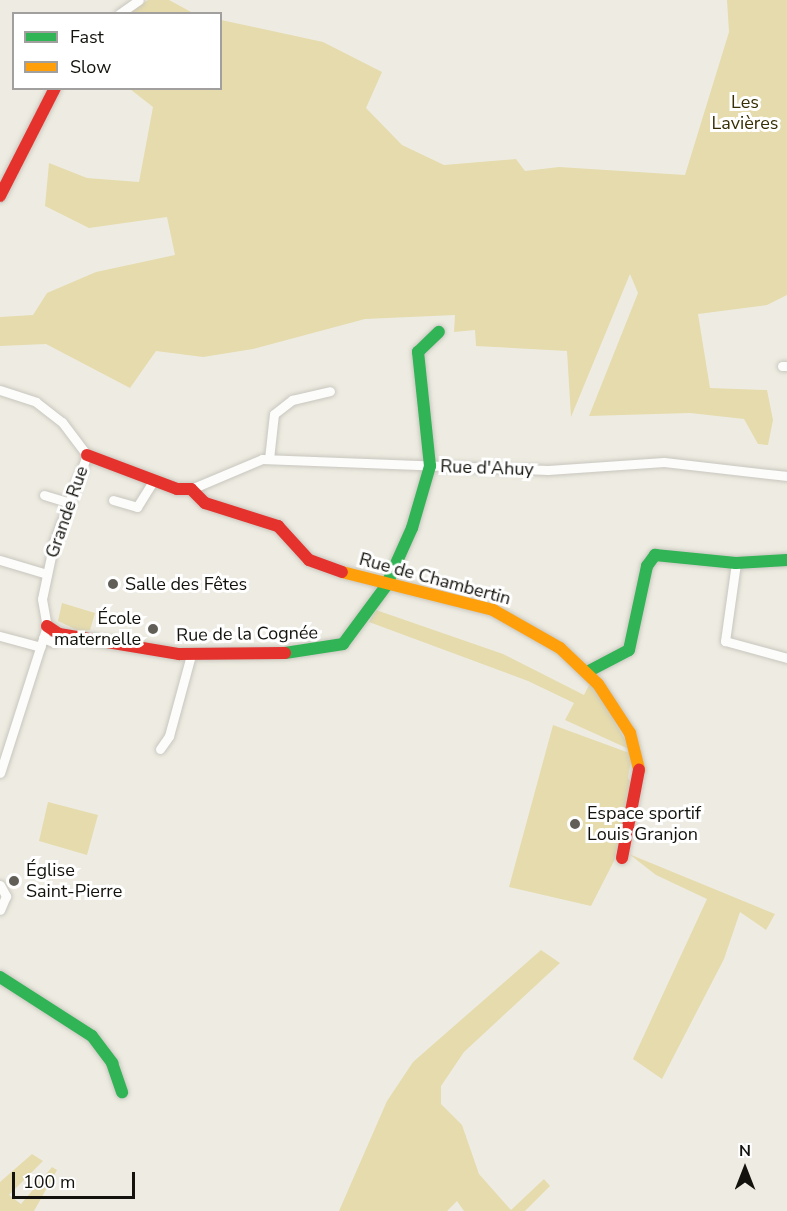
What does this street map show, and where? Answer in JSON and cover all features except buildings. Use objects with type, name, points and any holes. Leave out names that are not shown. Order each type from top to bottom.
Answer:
[{"type":"street","points":[[122,12],[139,0]]},
{"type":"street","points":[[0,195],[54,90]]},
{"type":"street","points":[[430,466],[418,352],[439,332]]},
{"type":"street","points":[[0,390],[36,402],[62,422],[87,455]]},
{"type":"street","points":[[269,459],[274,414],[292,400],[330,391]]},
{"type":"street","name":"Rue de Chambertin","points":[[87,455],[153,481],[192,489],[206,503],[282,528],[317,565],[386,586],[494,610],[541,635],[589,671],[619,714],[638,759],[639,778],[622,858]]},
{"type":"street","name":"Grande Rue","points":[[0,773],[44,637],[42,607],[47,574],[87,455]]},
{"type":"street","name":"Rue d'Ahuy","points":[[192,489],[269,459],[548,470],[664,462],[787,476]]},
{"type":"street","name":"Rue de la Cognée","points":[[44,637],[59,634],[191,654],[337,648],[356,631],[386,586],[412,528],[430,466]]},
{"type":"street","points":[[113,500],[137,507],[153,481]]},
{"type":"street","points":[[44,495],[70,502]]},
{"type":"street","points":[[589,671],[629,650],[647,566],[655,555],[736,563],[787,560]]},
{"type":"street","points":[[0,560],[47,574]]},
{"type":"street","points":[[736,563],[725,641],[787,658]]},
{"type":"street","points":[[0,636],[44,637]]},
{"type":"street","points":[[160,749],[169,736],[191,654]]},
{"type":"street","points":[[0,885],[6,896],[0,910]]},
{"type":"street","points":[[0,977],[92,1036],[112,1063],[122,1092]]},
{"type":"green space","points":[[148,0],[169,0],[191,12],[130,12]]},
{"type":"green space","name":"Les Lavières","points":[[727,0],[787,0],[787,295],[767,305],[698,314],[710,388],[767,390],[773,420],[768,445],[758,444],[744,419],[690,413],[589,416],[638,293],[630,274],[571,417],[567,351],[476,346],[475,330],[454,332],[455,315],[365,319],[253,349],[203,357],[156,351],[130,388],[46,344],[0,346],[0,317],[33,315],[47,293],[96,272],[175,255],[167,217],[89,228],[45,206],[49,163],[87,178],[139,182],[153,107],[131,90],[222,90],[222,20],[323,42],[382,72],[366,108],[402,145],[444,165],[516,159],[525,171],[559,167],[685,175],[729,32]]},
{"type":"green space","points":[[62,603],[95,613],[90,630],[79,631],[58,621]]},
{"type":"green space","points":[[376,610],[503,654],[584,695],[591,681],[631,750],[565,720],[574,703],[528,681],[369,622]]},
{"type":"green space","name":"Espace sportif Louis Granjon","points":[[553,725],[632,754],[628,778],[634,787],[614,861],[591,906],[509,887]]},
{"type":"green space","points":[[48,802],[98,815],[87,855],[39,841]]},
{"type":"green space","points":[[629,854],[775,914],[766,930],[740,912],[724,959],[662,1079],[633,1059],[707,899],[656,875]]},
{"type":"green space","points":[[541,950],[560,963],[464,1052],[441,1086],[441,1104],[462,1125],[479,1174],[511,1210],[544,1179],[550,1186],[525,1211],[464,1211],[457,1201],[447,1211],[339,1211],[387,1101],[413,1062]]},
{"type":"green space","points":[[32,1154],[43,1161],[9,1195],[21,1204],[52,1167],[57,1170],[34,1211],[0,1211],[0,1182]]},
{"type":"traffic: fast","points":[[285,653],[343,644],[386,586],[412,528],[430,466],[418,352],[439,332]]},
{"type":"traffic: fast","points":[[589,671],[629,650],[647,566],[655,555],[736,563],[787,560]]},
{"type":"traffic: fast","points":[[0,977],[92,1036],[112,1063],[122,1092]]},
{"type":"traffic: slow","points":[[342,572],[493,610],[560,648],[598,684],[630,733],[639,770]]},
{"type":"traffic: jam","points":[[0,196],[54,90]]},
{"type":"traffic: jam","points":[[87,455],[177,489],[191,489],[205,503],[278,526],[309,560],[342,572]]},
{"type":"traffic: jam","points":[[47,626],[59,634],[179,654],[285,653]]},
{"type":"traffic: jam","points":[[622,858],[639,770]]},
{"type":"place","name":"Salle des Fêtes","points":[[113,584]]},
{"type":"place","name":"École maternelle","points":[[153,629]]},
{"type":"place","name":"Espace sportif Louis Granjon","points":[[575,824]]},
{"type":"place","name":"Église Saint-Pierre","points":[[14,881]]}]
